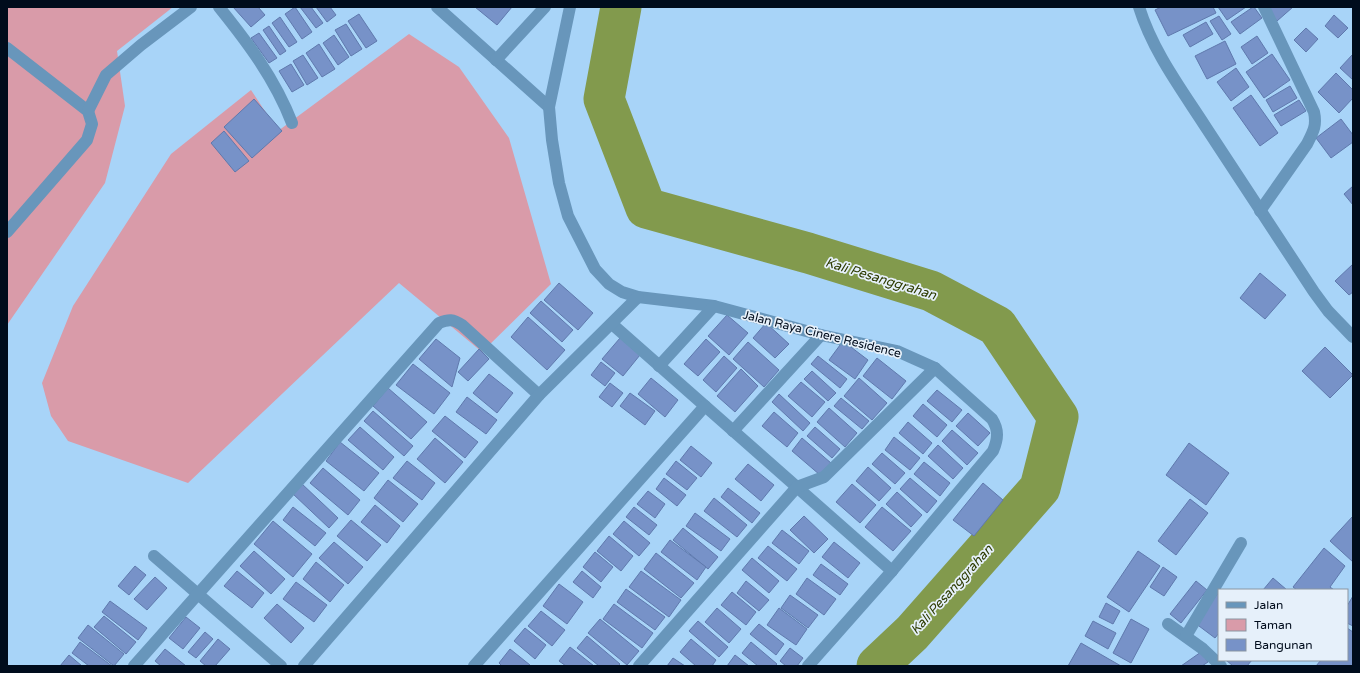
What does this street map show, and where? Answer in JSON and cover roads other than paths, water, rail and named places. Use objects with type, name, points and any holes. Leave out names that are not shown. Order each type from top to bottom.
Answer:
[{"type":"street","points":[[88,111],[106,75],[141,45],[192,7]]},
{"type":"street","points":[[219,7],[243,36],[260,61],[284,103],[292,123]]},
{"type":"street","points":[[437,7],[548,107]]},
{"type":"street","points":[[496,60],[545,7]]},
{"type":"street","name":"Jalan Raya Cinere Residence","points":[[570,7],[548,107],[552,140],[559,182],[568,216],[595,269],[610,284],[622,292],[638,297],[714,306],[821,335],[897,351],[935,368],[992,419],[996,426],[997,439],[993,451],[808,666]]},
{"type":"street","points":[[1139,7],[1144,23],[1168,68],[1260,211],[1328,311],[1353,337]]},
{"type":"street","points":[[1260,211],[1307,144],[1313,132],[1316,121],[1314,112],[1264,7]]},
{"type":"street","points":[[7,48],[88,111],[92,124],[87,140],[7,232]]},
{"type":"street","points":[[304,666],[539,396],[638,297]]},
{"type":"street","points":[[659,366],[714,306]]},
{"type":"street","points":[[134,666],[440,323],[448,319],[455,320],[462,325],[539,396]]},
{"type":"street","points":[[612,324],[892,570]]},
{"type":"street","points":[[733,431],[821,335]]},
{"type":"street","points":[[639,666],[797,487],[824,477],[935,368]]},
{"type":"street","points":[[474,666],[705,406]]},
{"type":"street","points":[[1186,636],[1241,543]]},
{"type":"street","points":[[154,556],[281,666]]},
{"type":"street","points":[[1168,624],[1203,649],[1221,666]]},
{"type":"waterway","name":"Kali Pesanggrahan","points":[[621,7],[604,99],[646,208],[808,253],[931,291],[997,326],[1058,417],[1040,488],[912,633],[877,666]]}]
